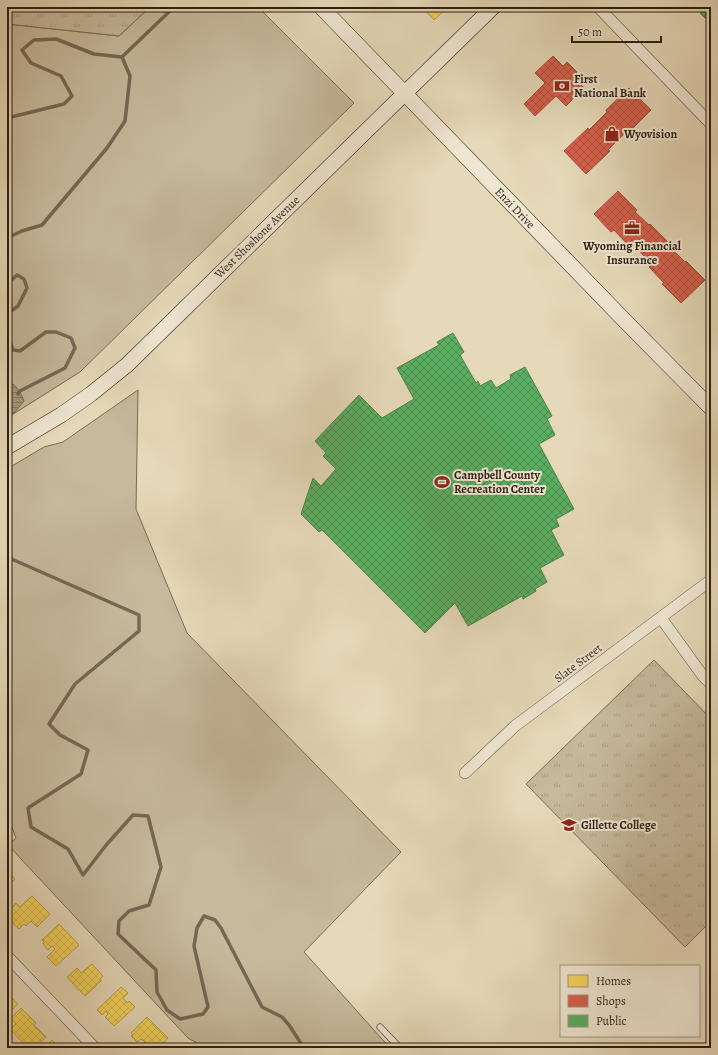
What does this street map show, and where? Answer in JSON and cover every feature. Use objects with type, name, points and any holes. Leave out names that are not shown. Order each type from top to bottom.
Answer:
[{"type":"street","name":"Enzi Drive","points":[[321,7],[711,408]]},
{"type":"street","name":"West Shoshone Avenue","points":[[7,447],[61,415],[92,394],[127,365],[492,7]]},
{"type":"street","points":[[598,7],[711,124]]},
{"type":"street","name":"Slate Street","points":[[465,773],[515,726],[711,580]]},
{"type":"street","points":[[661,618],[703,676],[711,684]]},
{"type":"street","points":[[7,956],[95,1048]]},
{"type":"lane","points":[[380,1027],[400,1048]]},
{"type":"green space","points":[[7,7],[150,7],[119,36],[7,24]]},
{"type":"green space","points":[[150,7],[258,7],[354,103],[80,372],[7,418],[7,24],[119,36]]},
{"type":"green space","points":[[138,390],[136,509],[187,633],[401,852],[304,952],[390,1048],[206,1048],[188,1038],[8,845],[16,838],[7,815],[7,469],[44,447],[63,442]]},
{"type":"green space","points":[[654,660],[711,719],[711,921],[685,947],[526,784]]},
{"type":"shaded area","points":[[7,382],[16,386],[24,401],[14,413],[7,413]]},
{"type":"building: Homes","points":[[422,7],[448,7],[434,20]]},
{"type":"building: Homes","points":[[7,870],[15,879],[7,887]]},
{"type":"building: Homes","points":[[32,896],[50,914],[37,927],[31,921],[26,926],[24,924],[19,929],[8,918],[7,913],[16,903],[20,907]]},
{"type":"building: Homes","points":[[59,924],[79,945],[56,966],[47,957],[55,949],[52,946],[48,950],[43,944],[44,942],[42,940]]},
{"type":"building: Homes","points":[[92,964],[103,976],[100,979],[101,981],[85,996],[67,977],[77,968],[81,973]]},
{"type":"building: Homes","points":[[121,987],[128,993],[123,998],[127,1003],[129,1001],[135,1007],[114,1026],[105,1017],[108,1014],[106,1011],[102,1015],[97,1010]]},
{"type":"building: Homes","points":[[7,993],[18,1004],[7,1014]]},
{"type":"building: Homes","points":[[21,1008],[36,1023],[34,1025],[46,1037],[34,1048],[28,1048],[10,1029],[16,1024],[11,1018]]},
{"type":"building: Homes","points":[[147,1017],[168,1038],[160,1046],[162,1048],[139,1048],[145,1042],[141,1039],[137,1042],[131,1036],[133,1035],[131,1033]]},
{"type":"building: Homes","points":[[52,1040],[60,1048],[44,1048]]},
{"type":"building: Shops","name":"First National Bank","points":[[553,56],[563,66],[567,62],[577,72],[573,76],[584,88],[566,106],[556,96],[535,116],[524,104],[545,83],[535,73]]},
{"type":"building: Shops","points":[[629,88],[651,110],[629,132],[628,130],[608,150],[610,151],[586,174],[564,151],[588,128],[589,130],[607,112],[606,110]]},
{"type":"building: Shops","points":[[618,191],[637,210],[635,212],[649,225],[650,224],[671,245],[669,247],[705,280],[681,303],[662,284],[664,283],[649,267],[652,264],[631,243],[629,246],[614,230],[611,232],[594,214]]},
{"type":"building: Public","points":[[701,7],[711,7],[711,24],[700,13],[704,10]]},
{"type":"building: Public","name":"Campbell County Recreation Center","points":[[453,333],[464,352],[460,355],[476,383],[478,381],[480,386],[491,380],[496,388],[511,379],[510,375],[525,367],[552,416],[547,419],[555,435],[539,444],[574,509],[556,519],[559,526],[551,530],[564,555],[540,568],[547,582],[535,589],[536,591],[523,599],[522,596],[468,626],[455,603],[425,633],[322,530],[319,532],[301,514],[313,478],[321,486],[336,469],[323,456],[326,453],[315,441],[359,395],[382,418],[414,399],[397,368],[439,345],[437,342]]},
{"type":"waterway","points":[[122,57],[174,7]]},
{"type":"waterway","points":[[7,119],[64,104],[72,96],[61,76],[31,63],[22,50],[34,40],[56,39],[94,54],[122,57],[130,76],[125,121],[107,148],[42,225],[22,231],[7,238]]},
{"type":"waterway","points":[[7,284],[17,275],[24,279],[27,288],[18,306],[11,311],[7,318]]},
{"type":"waterway","points":[[7,333],[13,350],[20,351],[46,332],[56,332],[71,338],[75,348],[65,368],[20,391],[18,394]]},
{"type":"waterway","points":[[7,557],[139,615],[139,631],[75,684],[49,724],[60,735],[88,750],[81,774],[28,808],[31,827],[68,849],[83,875],[107,844],[133,815],[148,816],[161,867],[149,905],[129,911],[119,921],[118,934],[156,970],[157,992],[167,1010],[180,1019],[203,1014],[208,1007],[194,946],[197,928],[204,916],[215,920],[221,928],[262,1007],[282,1017],[304,1048]]},
{"type":"place","name":"First National Bank","points":[[562,86]]},
{"type":"place","name":"Wyovision","points":[[612,134]]},
{"type":"place","name":"Wyoming Financial Insurance","points":[[632,228]]},
{"type":"place","name":"Campbell County Recreation Center","points":[[442,482]]},
{"type":"place","name":"Gillette College","points":[[569,825]]}]
